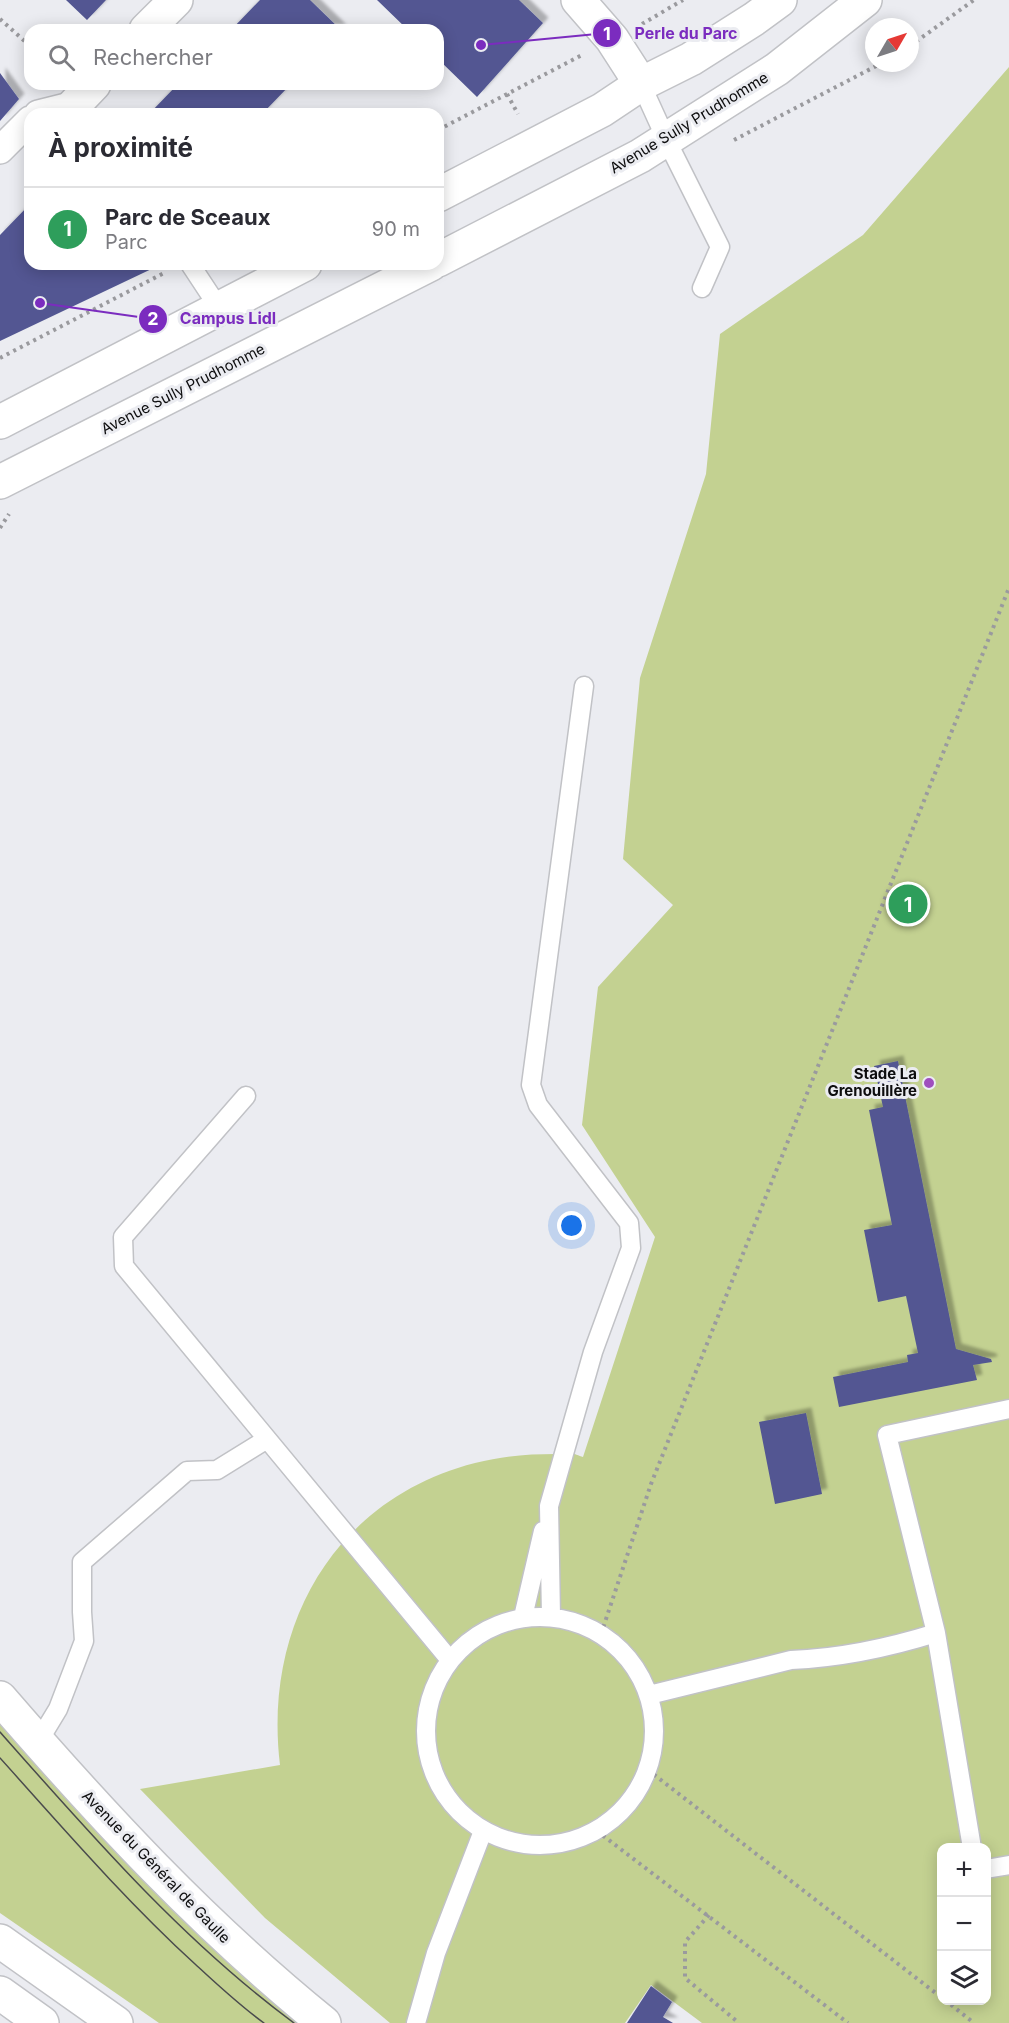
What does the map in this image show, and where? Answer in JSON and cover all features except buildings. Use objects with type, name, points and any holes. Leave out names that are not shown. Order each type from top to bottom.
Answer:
[{"type":"main road","points":[[153,24],[176,0]]},
{"type":"main road","points":[[578,0],[612,39],[641,84]]},
{"type":"main road","points":[[444,192],[602,110],[641,84],[691,59],[754,20],[780,0]]},
{"type":"main road","name":"Avenue Sully Prudhomme","points":[[444,257],[640,156],[777,69],[865,0]]},
{"type":"main road","points":[[0,422],[293,270]]},
{"type":"main road","name":"Avenue Sully Prudhomme","points":[[0,482],[419,270]]},
{"type":"main road","name":"Avenue du Général de Gaulle","points":[[0,1698],[116,1829],[178,1894],[243,1955],[324,2023]]},
{"type":"main road","points":[[0,1941],[116,2023]]},
{"type":"main road","points":[[0,1994],[42,2023]]},
{"type":"street","points":[[59,108],[83,101]]},
{"type":"street","points":[[0,150],[24,126]]},
{"type":"lane","points":[[641,84],[666,140],[720,247],[702,288]]},
{"type":"lane","points":[[194,270],[219,308]]},
{"type":"lane","points":[[523,1617],[549,1506],[593,1352],[631,1248],[629,1222],[538,1105],[531,1085],[584,686]]},
{"type":"lane","points":[[246,1096],[123,1237],[124,1266],[450,1660]]},
{"type":"lane","points":[[971,1843],[936,1633],[887,1435],[1009,1409]]},
{"type":"lane","points":[[38,1742],[58,1709],[84,1641],[81,1612],[82,1562],[187,1471],[217,1470],[267,1439]]},
{"type":"lane","points":[[549,1506],[551,1616]]},
{"type":"lane","points":[[551,1616],[578,1622],[601,1634],[621,1650],[638,1671],[649,1695],[654,1745],[648,1770],[636,1794],[619,1815],[597,1831],[569,1843],[540,1846],[510,1842],[483,1831],[453,1806],[433,1772],[425,1733],[431,1695],[450,1660],[470,1640],[495,1625],[523,1617],[551,1616]]},
{"type":"lane","points":[[649,1695],[791,1660],[813,1660],[887,1648],[936,1633]]},
{"type":"lane","points":[[416,2023],[436,1953],[483,1831]]},
{"type":"lane","points":[[991,1868],[1009,1865]]},
{"type":"path","points":[[444,127],[683,0]]},
{"type":"path","points":[[919,40],[974,0]]},
{"type":"path","points":[[0,19],[24,41]]},
{"type":"path","points":[[0,358],[168,270]]},
{"type":"path","points":[[601,1634],[651,1484],[1009,588]]},
{"type":"path","points":[[648,1770],[937,1994]]},
{"type":"path","points":[[597,1831],[848,2023]]},
{"type":"path","points":[[709,1915],[685,1942],[686,1978],[739,2023]]},
{"type":"path","points":[[951,2005],[974,2023]]},
{"type":"green space","points":[[1009,67],[1009,2023],[702,2023],[651,1985],[625,2023],[390,2023],[265,1918],[140,1789],[280,1765],[278,1713],[284,1664],[297,1617],[319,1575],[347,1537],[383,1506],[426,1481],[475,1463],[535,1454],[573,1453],[583,1457],[655,1237],[582,1125],[598,987],[673,905],[623,859],[640,678],[706,474],[720,334],[863,235]]},
{"type":"green space","points":[[0,1716],[308,2023],[159,2023],[0,1913]]},
{"type":"tram line","points":[[0,1732],[104,1848],[176,1922],[253,1991],[294,2023]]},
{"type":"tram line","points":[[0,1758],[144,1915],[220,1987],[264,2023]]},
{"type":"place","name":"Perle du Parc","points":[[481,45]]},
{"type":"place","name":"Campus Lidl","points":[[40,303]]},
{"type":"place","name":"Parc de Sceaux","points":[[908,904]]},
{"type":"place","name":"Stade La Grenouillère","points":[[929,1083]]}]
